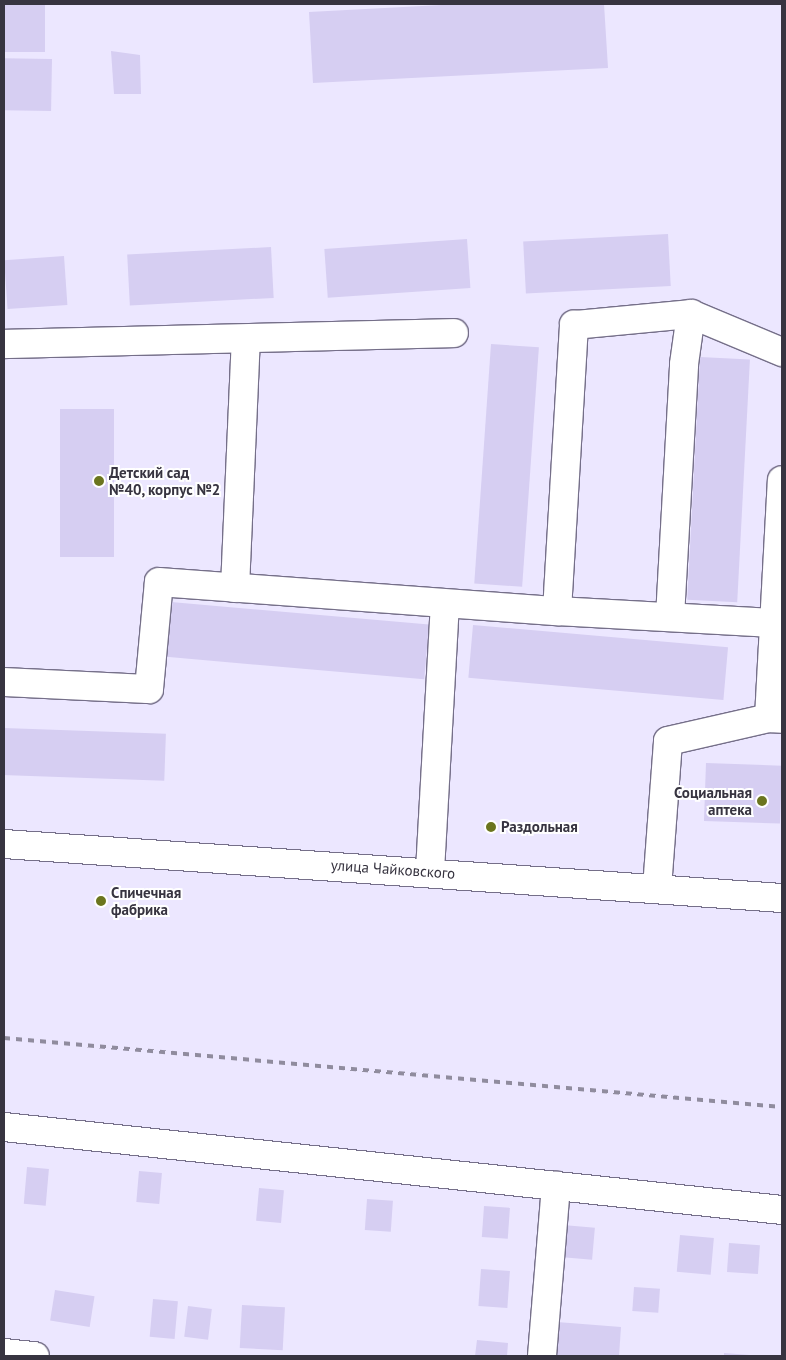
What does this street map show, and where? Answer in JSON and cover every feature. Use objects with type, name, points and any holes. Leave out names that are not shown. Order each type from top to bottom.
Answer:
[{"type":"street","points":[[558,611],[574,325],[691,314],[782,352]]},
{"type":"street","points":[[670,617],[684,364],[691,314]]},
{"type":"street","points":[[4,344],[246,340],[454,333]]},
{"type":"street","points":[[236,588],[246,340]]},
{"type":"street","points":[[657,888],[668,741],[775,718],[773,623],[782,480]]},
{"type":"street","points":[[4,682],[149,689],[159,582],[445,604],[773,623]]},
{"type":"street","points":[[430,871],[445,604]]},
{"type":"street","name":"улица Чайковского","points":[[4,844],[430,871],[782,898]]},
{"type":"street","points":[[4,1128],[782,1210]]},
{"type":"street","points":[[542,1356],[556,1186]]},
{"type":"street","points":[[4,1353],[35,1356]]},
{"type":"building","points":[[4,4],[45,4],[45,52],[4,52]]},
{"type":"building","points":[[460,4],[604,4],[608,68],[313,83],[309,12]]},
{"type":"building","points":[[111,51],[140,55],[141,94],[114,94]]},
{"type":"building","points":[[4,58],[52,59],[51,111],[4,110]]},
{"type":"building","points":[[668,234],[671,286],[526,294],[523,242]]},
{"type":"building","points":[[467,239],[470,288],[328,298],[324,249]]},
{"type":"building","points":[[271,247],[274,298],[130,305],[127,255]]},
{"type":"building","points":[[64,256],[67,305],[8,309],[4,260]]},
{"type":"building","points":[[491,344],[539,347],[522,587],[474,583]]},
{"type":"building","points":[[700,357],[750,360],[737,602],[687,600]]},
{"type":"building","points":[[60,409],[114,409],[114,557],[60,557]]},
{"type":"building","points":[[171,602],[429,625],[424,679],[166,657]]},
{"type":"building","points":[[473,625],[728,647],[723,700],[468,678]]},
{"type":"building","points":[[4,728],[166,734],[164,781],[4,775]]},
{"type":"building","points":[[706,763],[782,766],[780,824],[704,821]]},
{"type":"building","points":[[27,1167],[49,1169],[46,1206],[24,1204]]},
{"type":"building","points":[[139,1171],[162,1173],[159,1204],[136,1202]]},
{"type":"building","points":[[259,1188],[284,1190],[281,1223],[256,1221]]},
{"type":"building","points":[[367,1199],[393,1201],[391,1232],[365,1230]]},
{"type":"building","points":[[484,1206],[510,1208],[508,1239],[482,1237]]},
{"type":"building","points":[[563,1225],[595,1228],[592,1260],[560,1257]]},
{"type":"building","points":[[680,1235],[714,1238],[711,1275],[677,1272]]},
{"type":"building","points":[[729,1243],[760,1245],[758,1274],[727,1272]]},
{"type":"building","points":[[481,1269],[510,1271],[507,1308],[478,1306]]},
{"type":"building","points":[[634,1287],[660,1289],[658,1313],[632,1311]]},
{"type":"building","points":[[55,1290],[95,1296],[90,1327],[50,1321]]},
{"type":"building","points":[[153,1299],[178,1301],[175,1339],[150,1337]]},
{"type":"building","points":[[242,1305],[285,1307],[283,1350],[240,1348]]},
{"type":"building","points":[[188,1306],[212,1309],[208,1340],[184,1337]]},
{"type":"building","points":[[557,1322],[621,1327],[619,1356],[554,1356]]},
{"type":"building","points":[[477,1340],[508,1343],[507,1356],[475,1356]]},
{"type":"building","points":[[724,1353],[750,1355],[750,1356],[724,1356]]},
{"type":"railway","points":[[4,1038],[782,1107]]},
{"type":"place","name":"Детский сад №40, корпус №2","points":[[99,481]]},
{"type":"place","name":"Социальная аптека","points":[[762,801]]},
{"type":"place","name":"Раздольная","points":[[491,827]]},
{"type":"place","name":"Спичечная фабрика","points":[[101,901]]}]
